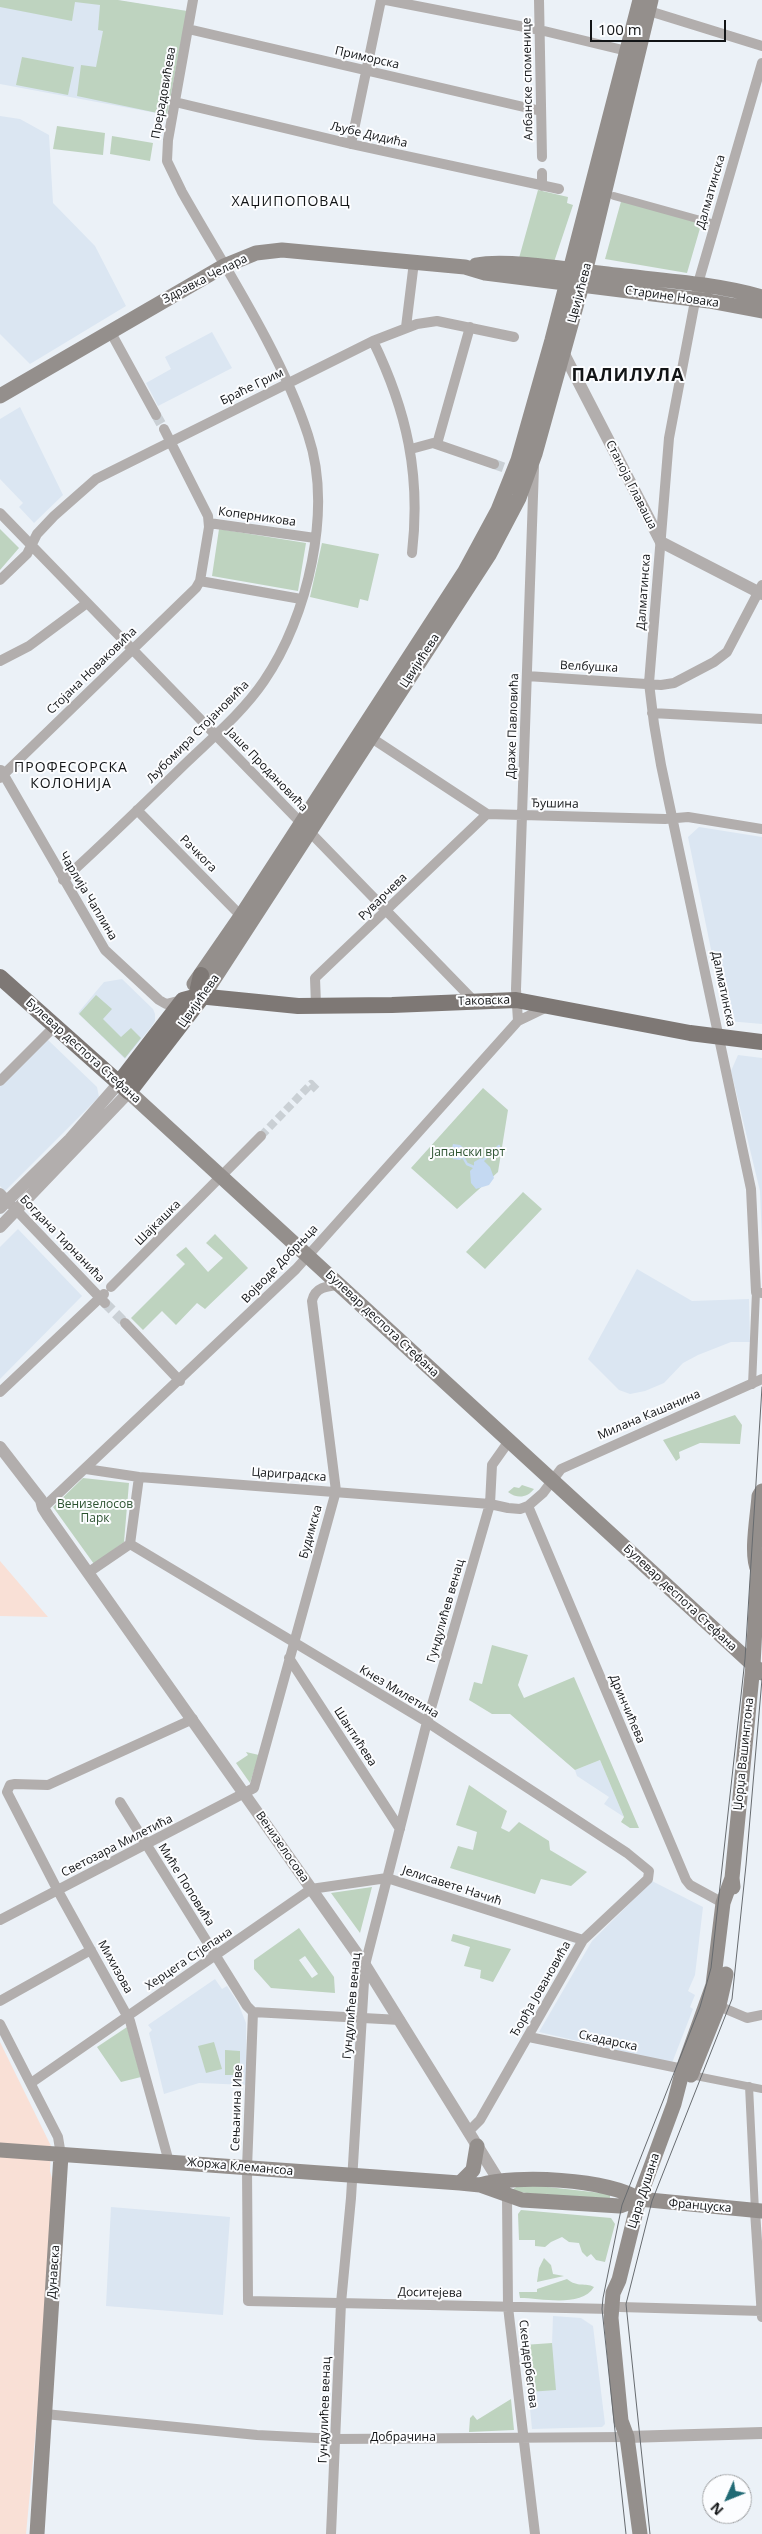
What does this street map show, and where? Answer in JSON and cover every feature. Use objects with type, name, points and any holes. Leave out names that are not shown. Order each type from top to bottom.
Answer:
[{"type":"main road","name":"Цвијићева","points":[[124,1088],[241,916],[370,737],[489,554],[519,498],[564,354],[576,277],[627,52],[647,4]]},
{"type":"main road","name":"Цвијићева","points":[[124,1088],[203,996],[305,827],[473,557],[498,510],[576,277],[647,4]]},
{"type":"main road","name":"Здравка Челара","points":[[0,396],[224,266],[242,258],[274,251],[319,252],[465,267],[485,273],[576,277]]},
{"type":"main road","name":"Старине Новака","points":[[576,277],[696,292],[762,297]]},
{"type":"main road","name":"Старине Новака","points":[[696,292],[762,311]]},
{"type":"main road","points":[[201,975],[198,986],[203,996]]},
{"type":"main road","name":"Булевар деспота Стефана","points":[[0,977],[124,1088],[552,1481],[759,1666]]},
{"type":"main road","name":"Таковска","points":[[183,1000],[203,996],[264,1004],[316,1006],[516,1000],[721,1038],[762,1042]]},
{"type":"main road","name":"Џорџа Вашингтона","points":[[687,2072],[726,1972],[734,1902],[732,1878],[759,1666],[760,1568],[755,1564],[759,1496],[762,1491]]},
{"type":"main road","name":"Џорџа Вашингтона","points":[[713,2005],[723,1903],[732,1878]]},
{"type":"main road","points":[[723,1903],[730,1911],[731,1925]]},
{"type":"main road","name":"Цара Душана","points":[[640,2534],[627,2437],[621,2421],[616,2308],[613,2293],[639,2199],[687,2072]]},
{"type":"main road","points":[[460,2183],[473,2170],[477,2146]]},
{"type":"main road","name":"Жоржа Клемансоа","points":[[0,2150],[460,2183],[480,2185],[522,2200],[620,2206],[639,2199]]},
{"type":"main road","name":"Дунавска","points":[[37,2534],[62,2155]]},
{"type":"main road","name":"Жоржа Клемансоа","points":[[480,2185],[500,2180],[563,2181],[624,2191],[639,2199]]},
{"type":"main road","name":"Француска","points":[[639,2199],[759,2211]]},
{"type":"street","name":"Прерадовићева","points":[[193,0],[167,146],[168,161],[182,192],[224,266]]},
{"type":"street","points":[[351,144],[365,71],[382,0]]},
{"type":"street","points":[[386,0],[540,30],[627,52]]},
{"type":"street","name":"Албанске споменице","points":[[539,0],[542,157]]},
{"type":"street","points":[[647,4],[762,46]]},
{"type":"street","name":"Приморска","points":[[188,29],[541,111]]},
{"type":"street","name":"Далматинска","points":[[759,1292],[751,1189],[652,713],[649,683],[669,438],[696,292],[762,63]]},
{"type":"street","name":"Љубе Дидића","points":[[175,102],[351,144],[558,189]]},
{"type":"street","points":[[542,173],[542,186]]},
{"type":"street","points":[[614,196],[715,224]]},
{"type":"street","points":[[406,327],[414,262]]},
{"type":"street","name":"Љубомира Стојановића","points":[[64,880],[250,700],[270,672],[286,640],[301,599],[315,538],[319,499],[316,463],[309,436],[288,383],[224,266]]},
{"type":"street","name":"Браће Грим","points":[[32,545],[40,531],[81,490],[104,474],[373,341],[406,327],[437,321],[514,337]]},
{"type":"street","points":[[437,444],[470,327]]},
{"type":"street","points":[[110,331],[156,415]]},
{"type":"street","points":[[373,341],[392,386],[411,449],[414,475],[415,522],[412,553]]},
{"type":"street","name":"Станоја Главаша","points":[[564,354],[661,542],[761,590]]},
{"type":"street","name":"Коперникова","points":[[164,429],[209,523],[315,538]]},
{"type":"street","points":[[411,449],[428,444],[437,444],[494,464]]},
{"type":"street","name":"Драже Павловића","points":[[516,1000],[534,454]]},
{"type":"street","name":"Јаше Продановића","points":[[0,512],[132,650],[388,910],[474,1001]]},
{"type":"street","points":[[209,523],[200,581],[301,599]]},
{"type":"street","points":[[0,580],[19,563],[32,545]]},
{"type":"street","name":"Стојана Новаковића","points":[[1,773],[132,650],[196,588],[200,581]]},
{"type":"street","name":"Велбушка","points":[[527,676],[674,683],[722,656],[731,647],[761,590]]},
{"type":"street","points":[[0,660],[28,646],[87,603]]},
{"type":"street","points":[[652,713],[762,719]]},
{"type":"street","name":"Ђушина","points":[[370,737],[488,814],[688,817],[762,828]]},
{"type":"street","name":"Чарлија Чаплина","points":[[1,773],[100,941],[114,960],[159,1000],[166,1004],[183,1000]]},
{"type":"street","name":"Рачкога","points":[[137,810],[241,916]]},
{"type":"street","name":"Руварчева","points":[[316,1006],[316,978],[488,814]]},
{"type":"street","points":[[516,1000],[518,1021]]},
{"type":"street","name":"Војводе Добрњца","points":[[43,1508],[180,1381],[307,1256],[518,1021],[537,1010],[554,1007]]},
{"type":"street","points":[[0,1081],[55,1026]]},
{"type":"street","name":"Цвијићева","points":[[3,1200],[124,1088]]},
{"type":"street","name":"Цвијићева","points":[[0,1227],[124,1088]]},
{"type":"street","name":"Шајкашка","points":[[0,1392],[105,1295],[222,1178],[261,1136]]},
{"type":"street","name":"Богдана Тирнанића","points":[[3,1200],[17,1210],[105,1295]]},
{"type":"street","name":"Будимска","points":[[245,1794],[254,1788],[257,1781],[293,1643],[336,1491],[312,1301],[318,1290],[325,1286],[339,1285]]},
{"type":"street","points":[[752,1385],[759,1292]]},
{"type":"street","points":[[125,1323],[180,1381]]},
{"type":"street","name":"Милана Кашанина","points":[[528,1506],[534,1503],[561,1468],[762,1379]]},
{"type":"street","name":"Гундулићев венац","points":[[331,2534],[341,2303],[352,2176],[365,1965],[427,1722],[490,1504],[492,1465],[509,1441]]},
{"type":"street","name":"Венизелосова","points":[[0,1447],[3,1462],[35,1505],[43,1508],[365,1965],[468,2132],[500,2180],[507,2196]]},
{"type":"street","name":"Цариградска","points":[[86,1469],[139,1477],[336,1491],[490,1504],[508,1508],[520,1509],[528,1506]]},
{"type":"street","points":[[89,1572],[130,1544],[139,1477]]},
{"type":"street","name":"Дринчићева","points":[[528,1506],[686,1880],[690,1885],[723,1903]]},
{"type":"street","name":"Кнез Милетина","points":[[130,1544],[427,1722],[628,1854],[650,1871]]},
{"type":"street","name":"Шантићева","points":[[289,1658],[400,1828]]},
{"type":"street","name":"Михизова","points":[[170,2162],[127,2016],[8,1798],[7,1792],[10,1785],[48,1785],[193,1719]]},
{"type":"street","name":"Светозара Милетића","points":[[0,1920],[245,1794]]},
{"type":"street","name":"Миће Поповића","points":[[120,1802],[216,1956]]},
{"type":"street","name":"Ђорђа Јовановића","points":[[468,2132],[479,2123],[583,1940],[648,1879],[650,1871]]},
{"type":"street","name":"Јелисавете Начић","points":[[311,1889],[387,1878],[583,1940]]},
{"type":"street","name":"Херцега Стјепана","points":[[31,2083],[311,1889]]},
{"type":"street","points":[[0,2001],[91,1950]]},
{"type":"street","points":[[216,1956],[247,2006],[253,2012],[363,2020],[400,2020]]},
{"type":"street","points":[[713,2005],[746,2018],[762,2015]]},
{"type":"street","name":"Сењанина Иве","points":[[248,2301],[247,2168],[253,2012]]},
{"type":"street","name":"Дунавска","points":[[0,2024],[58,2137],[62,2155]]},
{"type":"street","name":"Скадарска","points":[[529,2037],[762,2089]]},
{"type":"street","points":[[749,2086],[759,2211],[762,2318]]},
{"type":"street","name":"Скендербегова","points":[[507,2196],[508,2307],[535,2534]]},
{"type":"street","name":"Доситејева","points":[[248,2301],[762,2311]]},
{"type":"street","name":"Добрачина","points":[[45,2414],[257,2435],[336,2438],[627,2437],[762,2433]]},
{"type":"shaded area","points":[[0,0],[115,0],[187,11],[167,115],[0,84]]},
{"type":"shaded area","points":[[0,116],[20,119],[49,135],[53,203],[95,246],[126,306],[30,364],[0,334]]},
{"type":"shaded area","points":[[212,332],[232,368],[158,406],[146,383],[171,369],[165,357]]},
{"type":"shaded area","points":[[20,407],[63,495],[34,523],[19,507],[23,503],[0,479],[0,419]]},
{"type":"shaded area","points":[[699,827],[762,837],[762,1024],[728,1021],[725,1018],[688,837]]},
{"type":"shaded area","points":[[122,979],[153,1009],[155,1014],[155,1021],[152,1026],[125,1059],[78,1013],[104,982]]},
{"type":"shaded area","points":[[47,1039],[97,1087],[99,1097],[5,1191],[0,1186],[0,1085]]},
{"type":"shaded area","points":[[738,1055],[762,1058],[762,1240],[760,1191],[731,1071]]},
{"type":"shaded area","points":[[18,1229],[82,1296],[0,1379],[0,1247]]},
{"type":"shaded area","points":[[637,1269],[692,1301],[749,1299],[750,1342],[731,1342],[698,1355],[683,1363],[664,1383],[645,1391],[630,1394],[619,1390],[588,1359]]},
{"type":"shaded area","points":[[0,1561],[48,1617],[0,1616]]},
{"type":"shaded area","points":[[600,1760],[624,1817],[604,1804],[609,1797],[577,1776],[575,1770]]},
{"type":"shaded area","points":[[652,1881],[703,1907],[695,1975],[688,1991],[695,1995],[690,2007],[693,2009],[672,2063],[539,2032],[592,1941]]},
{"type":"shaded area","points":[[215,1979],[222,1989],[227,1986],[238,2003],[246,2023],[247,2085],[199,2083],[164,2094],[149,2033],[152,2030],[148,2025]]},
{"type":"shaded area","points":[[0,2042],[51,2146],[50,2171],[53,2182],[42,2365],[26,2534],[0,2534]]},
{"type":"shaded area","points":[[111,2207],[230,2217],[223,2315],[106,2306]]},
{"type":"shaded area","points":[[553,2316],[581,2318],[593,2326],[605,2424],[602,2427],[532,2429],[524,2345],[552,2344]]},
{"type":"green space","points":[[0,0],[118,0],[187,11],[167,115],[77,96],[81,65],[96,67],[103,31],[98,30],[100,5],[75,2],[72,21],[0,7]]},
{"type":"green space","points":[[22,57],[74,67],[68,95],[16,85]]},
{"type":"green space","points":[[57,126],[105,133],[103,155],[53,149]]},
{"type":"green space","points":[[112,136],[153,143],[150,161],[110,154]]},
{"type":"green space","points":[[538,190],[568,197],[567,203],[573,205],[554,262],[519,258]]},
{"type":"green space","points":[[622,198],[703,218],[687,273],[605,259]]},
{"type":"green space","points":[[0,529],[19,548],[0,570]]},
{"type":"green space","points":[[219,529],[306,543],[298,591],[212,576]]},
{"type":"green space","points":[[322,543],[379,554],[368,601],[360,599],[358,608],[310,597]]},
{"type":"green space","points":[[96,995],[112,1009],[103,1019],[121,1037],[131,1028],[141,1038],[125,1058],[79,1014]]},
{"type":"green space","name":"Јапански врт","points":[[483,1088],[508,1110],[498,1172],[457,1209],[411,1168]]},
{"type":"green space","points":[[523,1192],[542,1209],[485,1269],[466,1252]]},
{"type":"green space","points":[[215,1234],[248,1268],[205,1309],[197,1303],[176,1325],[162,1311],[143,1330],[131,1318],[185,1264],[176,1255],[186,1247],[208,1272],[223,1258],[206,1243]]},
{"type":"green space","points":[[735,1415],[742,1425],[740,1444],[700,1443],[679,1452],[680,1458],[676,1461],[663,1440]]},
{"type":"green space","name":"Венизелосов Парк","points":[[83,1478],[129,1483],[124,1542],[94,1564],[53,1507]]},
{"type":"green space","points":[[522,1485],[534,1489],[525,1496],[515,1496],[508,1492],[514,1487],[519,1488]]},
{"type":"green space","points":[[492,1645],[528,1655],[518,1685],[524,1698],[574,1677],[639,1828],[630,1828],[621,1822],[624,1817],[600,1760],[575,1770],[510,1714],[492,1714],[469,1700],[474,1682],[482,1684]]},
{"type":"green space","points":[[246,1752],[259,1755],[250,1783],[236,1763],[248,1755]]},
{"type":"green space","points":[[469,1785],[507,1811],[501,1828],[509,1832],[519,1822],[549,1841],[550,1850],[587,1872],[571,1886],[541,1879],[535,1894],[450,1868],[458,1846],[473,1850],[477,1832],[456,1825]]},
{"type":"green space","points":[[372,1887],[360,1933],[331,1893]]},
{"type":"green space","points":[[299,1928],[334,1977],[335,1993],[271,1988],[254,1969],[254,1960]],"holes":[[[305,1956],[318,1974],[312,1978],[299,1960]]]},
{"type":"green space","points":[[453,1934],[511,1949],[493,1982],[480,1978],[481,1970],[464,1966],[470,1947],[451,1941]]},
{"type":"green space","points":[[127,2027],[141,2077],[121,2082],[97,2047]]},
{"type":"green space","points":[[214,2042],[222,2069],[206,2073],[198,2046]]},
{"type":"green space","points":[[225,2050],[240,2051],[240,2075],[225,2075]]},
{"type":"green space","points":[[521,2184],[610,2194],[610,2200],[578,2199],[510,2191]]},
{"type":"green space","points":[[521,2210],[611,2218],[615,2224],[605,2262],[596,2260],[591,2254],[587,2257],[582,2252],[579,2243],[569,2242],[562,2237],[545,2247],[535,2246],[535,2240],[519,2240],[518,2214]]},
{"type":"green space","points":[[544,2258],[551,2265],[553,2274],[564,2276],[537,2282],[539,2268]]},
{"type":"green space","points":[[567,2279],[571,2282],[594,2287],[588,2294],[570,2300],[520,2298],[519,2292],[537,2292],[537,2289]]},
{"type":"green space","points":[[552,2343],[556,2390],[529,2392],[524,2345]]},
{"type":"green space","points":[[511,2399],[514,2430],[469,2432],[470,2418],[473,2415],[477,2420]]},
{"type":"water","points":[[453,1144],[460,1145],[465,1149],[465,1156],[460,1160],[453,1159],[451,1152]]},
{"type":"water","points":[[481,1158],[490,1167],[494,1178],[489,1185],[476,1189],[471,1183],[470,1171],[474,1167],[474,1162]]},
{"type":"waterway","points":[[482,1161],[499,1146]]},
{"type":"waterway","points":[[463,1157],[467,1164],[474,1167]]},
{"type":"tunnel","points":[[156,415],[164,429]]},
{"type":"tunnel","points":[[494,464],[508,469]]},
{"type":"tunnel","points":[[261,1136],[311,1084],[318,1091]]},
{"type":"tunnel","points":[[105,1303],[125,1323]]},
{"type":"tram line","points":[[626,2534],[602,2309],[603,2298],[622,2205],[700,2007],[711,1968],[745,1659],[762,1387]]},
{"type":"tram line","points":[[650,2534],[626,2304],[652,2201],[732,1999],[762,1679]]},
{"type":"district","name":"ХАЏИПОПОВАЦ","points":[[291,202]]},
{"type":"district","name":"ПАЛИЛУЛА","points":[[628,376]]},
{"type":"district","name":"ПРОФЕСОРСКА КОЛОНИЈА","points":[[71,776]]}]
